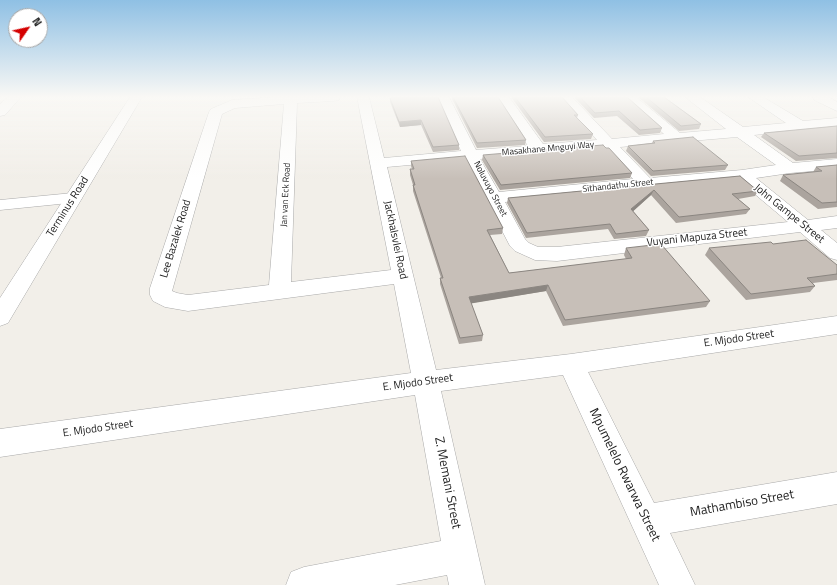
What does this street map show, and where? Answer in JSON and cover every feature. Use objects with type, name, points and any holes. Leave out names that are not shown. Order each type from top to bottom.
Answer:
[{"type":"street","name":"Terminus Road","points":[[0,317],[119,124]]},
{"type":"street","name":"Lee Bazalek Road","points":[[212,124],[160,288],[161,295],[173,301],[188,303],[280,290],[402,276]]},
{"type":"street","name":"Jan van Eck Road","points":[[280,290],[290,124]]},
{"type":"street","name":"Jackhalsvlei Road","points":[[369,124],[426,382]]},
{"type":"street","name":"Noluvuyo Street","points":[[456,124],[471,156],[495,198],[517,242],[522,247],[536,253],[557,254]]},
{"type":"street","points":[[521,124],[539,150]]},
{"type":"street","points":[[592,124],[646,183]]},
{"type":"street","points":[[661,124],[676,137]]},
{"type":"street","points":[[730,124],[790,168]]},
{"type":"street","name":"Masakhane Mnguyi Way","points":[[378,163],[539,150],[816,124]]},
{"type":"street","name":"Sithandathu Street","points":[[495,198],[742,175],[790,168],[837,164]]},
{"type":"street","name":"John Gampe Street","points":[[742,175],[837,253]]},
{"type":"street","points":[[0,205],[73,198]]},
{"type":"street","name":"Vuyani Mapuza Street","points":[[557,254],[804,227],[837,222]]},
{"type":"street","name":"E. Mjodo Street","points":[[0,443],[426,382],[571,364],[837,325]]},
{"type":"street","name":"Mpumelelo Rwarwa Street","points":[[571,364],[677,585]]},
{"type":"street","name":"Z. Memani Street","points":[[426,382],[464,570]]},
{"type":"street","name":"Mathambiso Street","points":[[646,521],[837,488]]},
{"type":"street","points":[[304,585],[464,570]]},
{"type":"building","points":[[423,124],[450,124],[459,145],[433,147]]},
{"type":"building","points":[[467,124],[516,124],[526,140],[477,143]]},
{"type":"building","points":[[535,124],[583,124],[593,134],[545,137]]},
{"type":"building","points":[[634,124],[658,124],[662,128],[640,130]]},
{"type":"building","points":[[679,124],[698,124],[681,126]]},
{"type":"building","points":[[837,126],[837,153],[799,156],[764,133]]},
{"type":"building","points":[[693,137],[728,165],[653,171],[628,146],[655,143],[653,141]]},
{"type":"building","points":[[603,145],[606,148],[609,148],[632,173],[501,185],[483,155]]},
{"type":"building","points":[[465,156],[503,228],[487,230],[509,273],[632,258],[626,248],[661,244],[710,301],[565,320],[548,285],[469,297],[483,335],[460,338],[440,278],[443,278],[413,185],[415,185],[410,169],[414,169],[411,161]]},
{"type":"building","points":[[837,165],[837,202],[822,203],[783,175],[822,171],[816,167]]},
{"type":"building","points":[[740,176],[758,191],[732,194],[750,209],[679,217],[654,190],[631,209],[649,230],[616,234],[610,224],[527,233],[508,198]]},
{"type":"building","points":[[806,240],[837,265],[837,274],[807,278],[815,286],[751,294],[709,248],[771,242],[773,244]]}]
